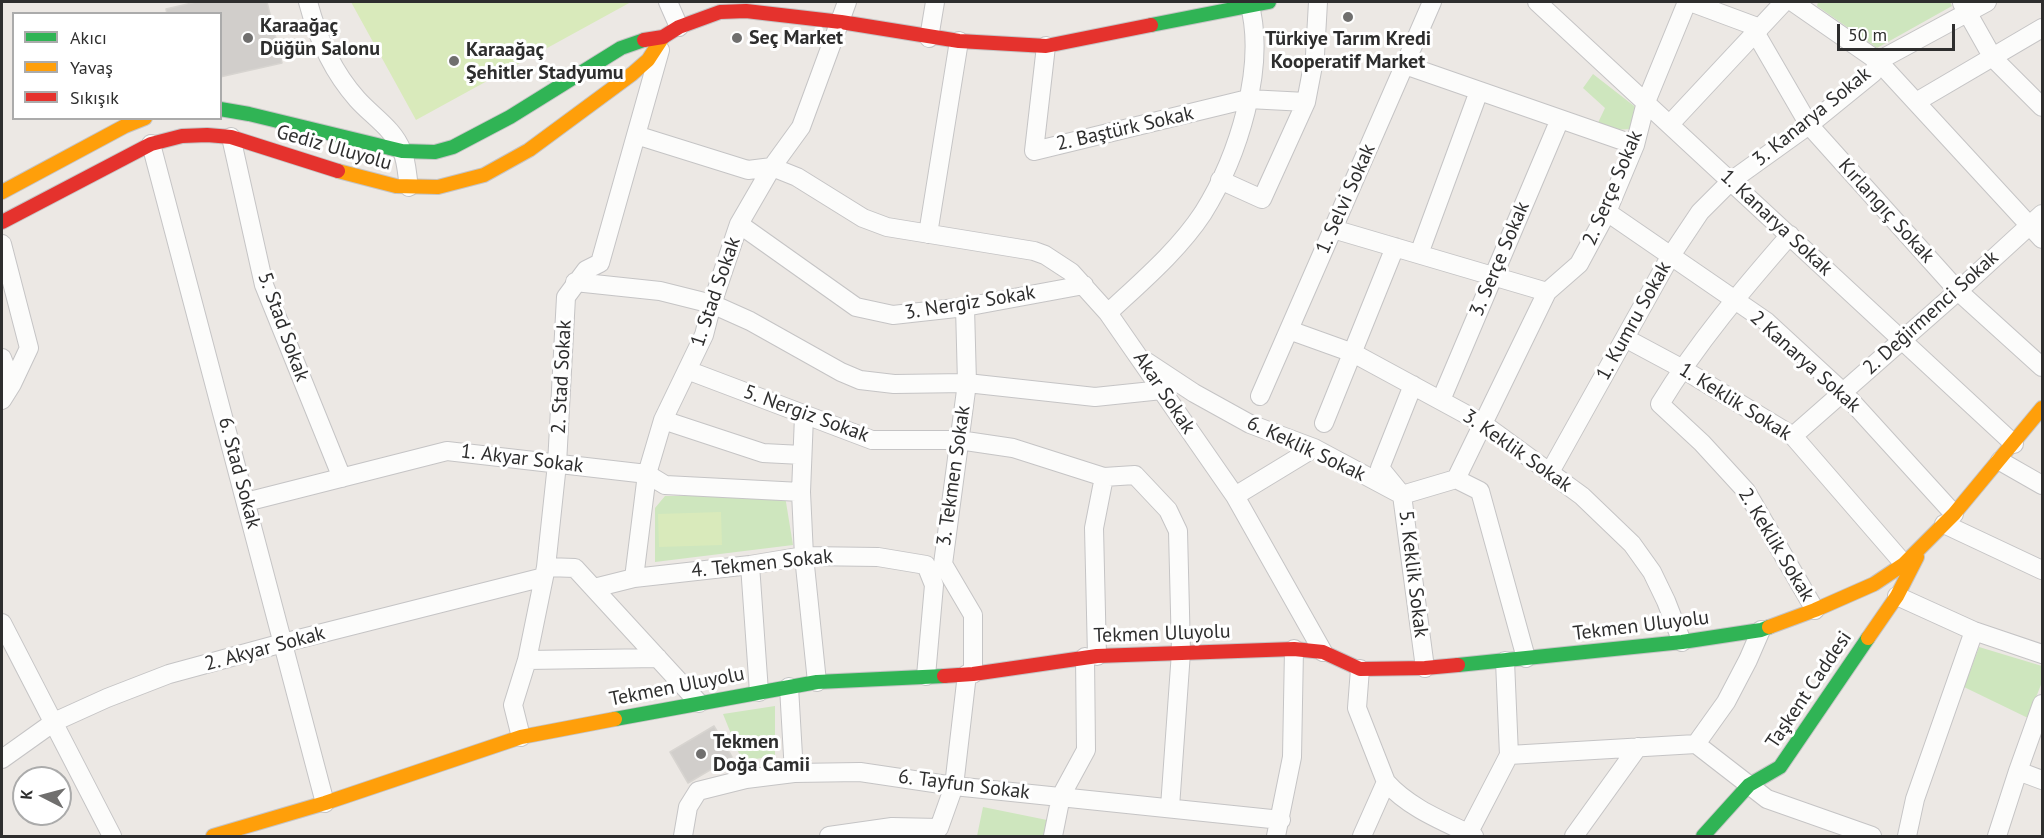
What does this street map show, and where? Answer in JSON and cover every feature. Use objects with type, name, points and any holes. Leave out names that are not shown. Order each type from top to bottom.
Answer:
[{"type":"street","points":[[308,2],[324,47],[340,77],[357,100],[391,134],[402,151],[409,187]]},
{"type":"street","points":[[575,282],[586,270],[600,263],[636,135],[671,32],[668,2]]},
{"type":"street","name":"1. Stad Sokak","points":[[634,578],[647,474],[663,420],[704,335],[739,224],[772,167],[801,127],[848,2]]},
{"type":"street","points":[[929,38],[935,2]]},
{"type":"street","name":"Gediz Uluyolu","points":[[222,109],[402,151],[435,152],[453,147],[510,117],[621,48],[671,32],[720,12],[747,6],[929,38],[1046,46],[1249,4],[1269,2]]},
{"type":"street","points":[[1220,180],[1262,199],[1306,102],[1315,55],[1318,2]]},
{"type":"street","name":"1. Selvi Sokak","points":[[1260,396],[1432,2]]},
{"type":"street","name":"1. Kanarya Sokak","points":[[1537,2],[2014,444]]},
{"type":"street","points":[[1689,2],[1758,30]]},
{"type":"street","name":"2. Serçe Sokak","points":[[1482,423],[1547,292],[1580,264],[1607,212],[1635,145],[1646,102],[1689,2]]},
{"type":"street","points":[[1670,124],[1784,2]]},
{"type":"street","points":[[1793,2],[1878,61],[1916,102],[2036,219],[2043,239]]},
{"type":"street","name":"3. Kanarya Sokak","points":[[1731,181],[1809,125],[1873,73],[1878,61],[1964,7],[1987,2]]},
{"type":"street","points":[[1108,314],[1173,251],[1202,213],[1220,180],[1240,128],[1248,99],[1253,66],[1253,36],[1249,4]]},
{"type":"street","points":[[1964,7],[1993,58],[2043,107]]},
{"type":"street","points":[[1916,102],[2043,28]]},
{"type":"street","name":"Kırlangıç Sokak","points":[[1758,30],[1809,125],[1958,291],[2043,367]]},
{"type":"street","name":"Gediz Uluyolu","points":[[2,222],[152,144],[182,136],[231,137],[359,178],[409,187],[438,188],[484,175],[529,150],[632,74],[648,60],[671,32]]},
{"type":"street","points":[[928,234],[960,41]]},
{"type":"street","name":"2. Baştürk Sokak","points":[[1046,46],[1034,151],[1248,99]]},
{"type":"street","points":[[1405,65],[1635,145]]},
{"type":"street","points":[[1419,254],[1479,91]]},
{"type":"street","points":[[1248,99],[1306,102]]},
{"type":"street","name":"3. Serçe Sokak","points":[[1441,400],[1560,119]]},
{"type":"street","points":[[2,192],[140,120]]},
{"type":"street","points":[[636,135],[748,170],[772,167]]},
{"type":"street","name":"5. Stad Sokak","points":[[231,137],[264,285],[342,478]]},
{"type":"street","name":"6. Stad Sokak","points":[[152,144],[325,803]]},
{"type":"street","name":"Akar Sokak","points":[[772,167],[797,177],[863,218],[887,227],[1034,251],[1057,263],[1083,285],[1141,358],[1235,496],[1323,652]]},
{"type":"street","name":"1. Kumru Sokak","points":[[1550,472],[1670,257],[1700,212],[1731,181]]},
{"type":"street","name":"2 Kanarya Sokak","points":[[1607,212],[1767,322],[1843,392],[1949,519]]},
{"type":"street","name":"2. Değirmenci Sokak","points":[[1793,436],[2036,219]]},
{"type":"street","name":"3. Nergiz Sokak","points":[[739,224],[856,307],[893,315],[965,307],[1083,285]]},
{"type":"street","points":[[1333,229],[1547,292]]},
{"type":"street","points":[[1682,368],[1734,300],[1790,235]]},
{"type":"street","points":[[2,244],[29,348],[2,400]]},
{"type":"street","points":[[1324,423],[1395,247]]},
{"type":"street","points":[[575,282],[660,291],[712,304],[750,321],[841,372],[860,380],[894,384],[967,383],[1095,398],[1162,390]]},
{"type":"street","name":"2. Stad Sokak","points":[[520,737],[513,705],[527,660],[545,572],[557,464],[566,297],[575,282]]},
{"type":"street","name":"3. Tekmen Sokak","points":[[946,832],[970,674],[973,615],[943,564],[967,383],[965,307]]},
{"type":"street","name":"3. Keklik Sokak","points":[[1289,330],[1353,353],[1482,423],[1589,502],[1632,544],[1652,572],[1682,642]]},
{"type":"street","name":"1. Keklik Sokak","points":[[1625,338],[1682,368],[1793,436],[1904,564]]},
{"type":"street","points":[[2,358],[12,384]]},
{"type":"street","name":"6. Keklik Sokak","points":[[1141,358],[1194,393],[1250,424],[1314,448],[1402,495]]},
{"type":"street","name":"2. Keklik Sokak","points":[[1682,368],[1660,404],[1702,443],[1746,491],[1815,610]]},
{"type":"street","name":"5. Nergiz Sokak","points":[[687,370],[872,440],[959,440],[1013,448],[1104,477]]},
{"type":"street","name":"5. Keklik Sokak","points":[[1413,385],[1380,468],[1402,495],[1425,669]]},
{"type":"street","name":"Tekmen Uluyolu","points":[[213,837],[255,831],[325,803],[520,737],[816,682],[970,674],[1091,656],[1294,649],[1323,652],[1360,669],[1425,669],[1682,642],[1761,630],[1815,610],[1874,584],[1904,564],[1949,519],[2043,408]]},
{"type":"street","points":[[804,416],[801,492],[804,556],[816,682]]},
{"type":"street","points":[[663,420],[763,453],[802,455]]},
{"type":"street","points":[[1456,479],[1482,423]]},
{"type":"street","points":[[1235,496],[1314,448]]},
{"type":"street","name":"1. Akyar Sokak","points":[[246,502],[447,451],[647,474],[665,485],[801,492]]},
{"type":"street","points":[[2000,461],[2043,485]]},
{"type":"street","points":[[1053,837],[1061,796],[1086,750],[1094,528],[1104,477],[1135,475],[1168,510],[1178,531],[1181,652],[1170,807]]},
{"type":"street","points":[[1402,495],[1456,479],[1480,491],[1526,658]]},
{"type":"street","points":[[1949,519],[2043,570]]},
{"type":"street","name":"Taşkent Caddesi","points":[[1703,837],[1749,785],[1780,766],[1897,596],[1923,546]]},
{"type":"street","name":"4. Tekmen Sokak","points":[[594,588],[634,578],[750,565],[804,556],[878,556],[926,565],[934,585],[926,676]]},
{"type":"street","points":[[750,565],[759,692]]},
{"type":"street","name":"2. Akyar Sokak","points":[[2,759],[54,722],[169,674],[545,572],[575,568],[699,703]]},
{"type":"street","points":[[1897,596],[1974,631],[2043,654]]},
{"type":"street","points":[[2,623],[112,837]]},
{"type":"street","points":[[1696,744],[1726,702],[1761,630]]},
{"type":"street","points":[[1907,837],[1915,799],[1974,631]]},
{"type":"street","points":[[1279,828],[1292,757],[1294,649]]},
{"type":"street","points":[[527,660],[658,658]]},
{"type":"street","points":[[1360,669],[1357,708],[1386,782],[1395,792],[1420,809],[1471,835],[1509,755],[1505,661]]},
{"type":"street","points":[[789,687],[794,774]]},
{"type":"street","points":[[1998,837],[2018,771],[2042,705]]},
{"type":"street","points":[[1509,755],[1696,744],[1767,799],[1872,837]]},
{"type":"street","points":[[1574,837],[1638,747]]},
{"type":"street","points":[[2018,771],[2043,780]]},
{"type":"street","name":"6. Tayfun Sokak","points":[[682,837],[688,807],[698,791],[746,779],[794,774],[860,772],[954,786],[1170,807],[1279,828]]},
{"type":"street","points":[[1362,837],[1386,782]]},
{"type":"street","points":[[829,837],[892,827],[946,832]]},
{"type":"green space","name":"Karaağaç Şehitler Stadyumu","points":[[351,2],[631,2],[416,120]]},
{"type":"green space","points":[[1818,2],[1950,2],[1952,6],[1877,48],[1817,6]]},
{"type":"green space","points":[[1593,74],[1638,109],[1631,129],[1613,130],[1596,127],[1605,108],[1583,88]]},
{"type":"green space","points":[[665,496],[785,496],[793,545],[655,562],[655,508]]},
{"type":"green space","points":[[721,512],[722,545],[659,547],[658,514]]},
{"type":"green space","points":[[1979,647],[2042,666],[2042,682],[2028,718],[1964,687]]},
{"type":"green space","points":[[775,706],[775,756],[742,761],[723,714]]},
{"type":"green space","points":[[983,807],[1047,820],[1044,836],[977,836]]},
{"type":"building","name":"Karaağaç Düğün Salonu","points":[[196,2],[267,2],[282,63],[222,77],[222,12],[167,12],[166,9]]},
{"type":"building","name":"Tekmen Doğa Camii","points":[[714,726],[732,757],[688,783],[670,752]]},
{"type":"traffic: fast","points":[[1151,25],[1269,2]]},
{"type":"traffic: fast","points":[[222,109],[402,151],[435,152],[453,147],[510,117],[621,48],[644,40]]},
{"type":"traffic: fast","points":[[1458,665],[1682,642],[1769,627]]},
{"type":"traffic: fast","points":[[1703,836],[1749,785],[1780,767],[1868,638]]},
{"type":"traffic: fast","points":[[615,719],[817,682],[944,676]]},
{"type":"traffic: slow","points":[[338,171],[396,186],[438,187],[484,175],[529,150],[632,74],[648,60],[663,37]]},
{"type":"traffic: slow","points":[[2,192],[140,120]]},
{"type":"traffic: slow","points":[[1769,627],[1874,584],[1904,564],[1954,514],[2042,408]]},
{"type":"traffic: slow","points":[[1868,638],[1897,596],[1917,557]]},
{"type":"traffic: slow","points":[[213,836],[325,803],[521,737],[615,719]]},
{"type":"traffic: jam","points":[[644,40],[663,37],[679,27],[720,12],[746,11],[841,22],[959,41],[1046,46],[1151,25]]},
{"type":"traffic: jam","points":[[2,222],[151,144],[182,136],[231,137],[338,171]]},
{"type":"traffic: jam","points":[[944,676],[1097,656],[1294,649],[1323,652],[1360,669],[1458,665]]},
{"type":"place","name":"Türkiye Tarım Kredi Kooperatif Market","points":[[1348,17]]},
{"type":"place","name":"Karaağaç Düğün Salonu","points":[[248,38]]},
{"type":"place","name":"Seç Market","points":[[737,38]]},
{"type":"place","name":"Karaağaç Şehitler Stadyumu","points":[[454,61]]},
{"type":"place","name":"Tekmen Doğa Camii","points":[[701,754]]}]
